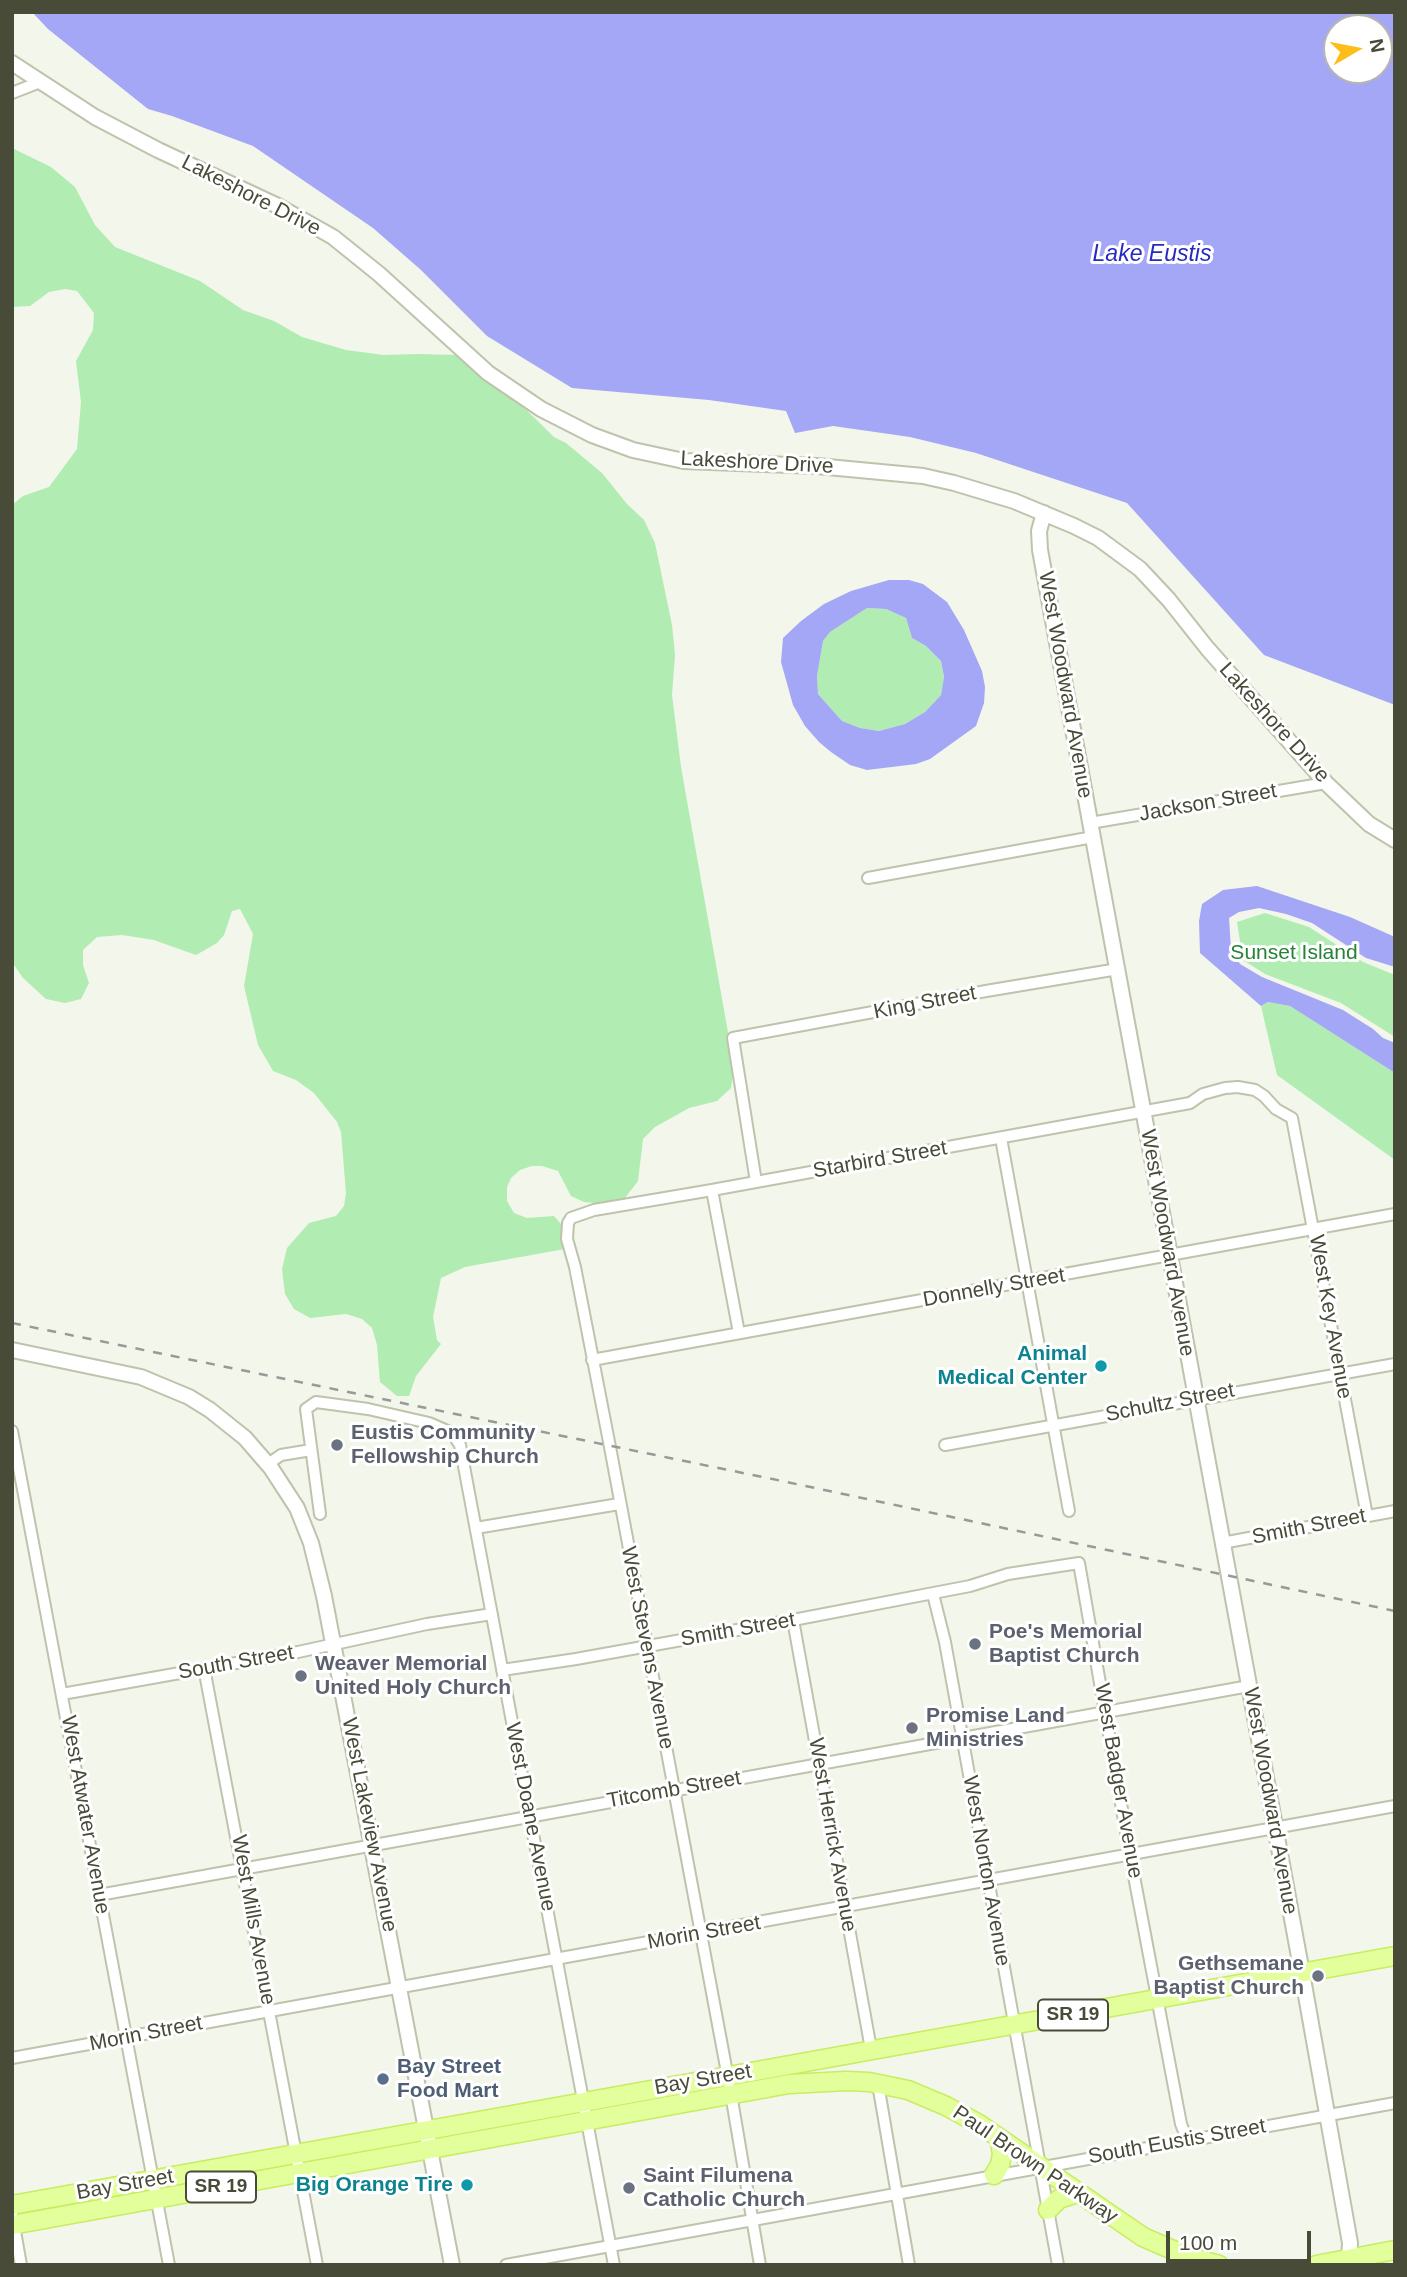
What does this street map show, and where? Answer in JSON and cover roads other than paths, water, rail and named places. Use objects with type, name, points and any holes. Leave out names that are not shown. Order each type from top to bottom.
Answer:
[{"type":"main road","name":"Bay Street","points":[[12,2205],[1395,1956]]},
{"type":"main road","name":"Bay Street","points":[[13,2221],[157,2199],[801,2082],[846,2081]]},
{"type":"main road","name":"Paul Brown Parkway","points":[[846,2081],[908,2090],[943,2104],[999,2138],[1143,2237],[1209,2264]]},
{"type":"main road","points":[[994,2175],[1002,2156],[999,2138]]},
{"type":"main road","points":[[1048,2210],[1061,2198],[1078,2193]]},
{"type":"main road","points":[[1316,2265],[1349,2262],[1395,2250]]},
{"type":"street","name":"Lakeshore Drive","points":[[12,63],[95,117],[158,150],[278,205],[333,237],[379,274],[488,373],[541,409],[592,435],[633,450],[684,461],[817,466],[923,476],[984,491],[1044,513],[1098,538],[1140,569],[1169,600],[1326,783],[1369,824],[1395,840]]},
{"type":"street","points":[[12,93],[40,82]]},
{"type":"street","name":"West Woodward Avenue","points":[[1044,513],[1039,531],[1040,550],[1302,1973],[1350,2243],[1349,2262]]},
{"type":"street","name":"Jackson Street","points":[[868,878],[1326,783]]},
{"type":"street","name":"King Street","points":[[756,1182],[733,1038],[1118,969]]},
{"type":"street","name":"Starbird Street","points":[[569,1221],[578,1214],[593,1210],[712,1191],[1143,1112],[1193,1101],[1214,1090],[1247,1087],[1264,1096],[1276,1109],[1292,1118]]},
{"type":"street","name":"West Key Avenue","points":[[1292,1118],[1367,1516]]},
{"type":"street","points":[[1001,1138],[1069,1511]]},
{"type":"street","points":[[712,1191],[739,1333]]},
{"type":"street","name":"Donnelly Street","points":[[592,1360],[1395,1214]]},
{"type":"street","name":"West Stevens Avenue","points":[[569,1221],[567,1239],[575,1266],[647,1646],[731,2094],[760,2265]]},
{"type":"street","name":"West Lakeview Avenue","points":[[12,1350],[110,1370],[164,1386],[210,1410],[245,1438],[268,1464],[297,1508],[311,1543],[334,1645],[452,2265]]},
{"type":"street","name":"Schultz Street","points":[[945,1444],[1395,1364]]},
{"type":"street","name":"West Doane Avenue","points":[[311,1450],[306,1409],[316,1402],[368,1409],[429,1423],[452,1433],[460,1445],[614,2265]]},
{"type":"street","name":"West Atwater Avenue","points":[[12,1431],[169,2265]]},
{"type":"street","points":[[268,1464],[281,1455],[311,1450],[320,1514]]},
{"type":"street","points":[[476,1528],[619,1504]]},
{"type":"street","name":"Smith Street","points":[[1222,1543],[1395,1511]]},
{"type":"street","name":"Smith Street","points":[[502,1670],[793,1620],[933,1594],[1008,1574],[1079,1563]]},
{"type":"street","name":"West Badger Avenue","points":[[1079,1563],[1181,2124],[1185,2134],[1192,2140]]},
{"type":"street","name":"West Norton Avenue","points":[[933,1594],[945,1642],[1058,2265]]},
{"type":"street","name":"South Street","points":[[62,1695],[334,1645],[401,1629],[492,1614]]},
{"type":"street","name":"West Herrick Avenue","points":[[793,1620],[871,2049]]},
{"type":"street","name":"West Mills Avenue","points":[[204,1668],[317,2265]]},
{"type":"street","name":"Titcomb Street","points":[[99,1895],[1249,1686]]},
{"type":"street","name":"Morin Street","points":[[12,2058],[1395,1806]]},
{"type":"street","points":[[878,2084],[909,2265]]},
{"type":"street","name":"South Eustis Street","points":[[506,2265],[1395,2103]]},
{"type":"street","points":[[13,2221],[21,2265]]},
{"type":"water","name":"Lake Eustis","points":[[32,12],[1395,12],[1395,705],[1264,655],[1127,503],[976,453],[910,437],[833,426],[795,433],[786,411],[709,400],[572,388],[487,336],[421,270],[373,228],[253,146],[148,109],[48,29]]},
{"type":"water","points":[[889,580],[909,580],[923,584],[947,602],[964,630],[982,671],[984,703],[976,726],[930,759],[916,764],[867,770],[850,765],[819,742],[805,726],[793,705],[781,662],[783,638],[824,604],[851,591]],"holes":[[[867,608],[886,609],[906,618],[912,638],[926,646],[941,661],[944,677],[941,695],[925,712],[905,724],[879,731],[842,721],[818,694],[817,676],[823,641],[830,632]]]},
{"type":"water","points":[[1257,886],[1350,917],[1395,937],[1395,967],[1366,958],[1312,923],[1286,914],[1259,908],[1239,912],[1229,918],[1231,949],[1240,964],[1262,977],[1343,1010],[1383,1038],[1395,1043],[1395,1073],[1290,1006],[1268,1002],[1261,1006],[1200,953],[1199,921],[1202,904],[1223,890]]},
{"type":"railway","points":[[12,1323],[782,1481],[1395,1611]]},
{"type":"place","name":"Animal Medical Center","points":[[1101,1366]]},
{"type":"place","name":"Eustis Community Fellowship Church","points":[[337,1445]]},
{"type":"place","name":"Poe's Memorial Baptist Church","points":[[975,1644]]},
{"type":"place","name":"Weaver Memorial United Holy Church","points":[[301,1676]]},
{"type":"place","name":"Promise Land Ministries","points":[[912,1728]]},
{"type":"place","name":"Gethsemane Baptist Church","points":[[1318,1976]]},
{"type":"place","name":"Bay Street Food Mart","points":[[383,2079]]},
{"type":"place","name":"Big Orange Tire","points":[[467,2185]]},
{"type":"place","name":"Saint Filumena Catholic Church","points":[[629,2188]]},
{"type":"park label","name":"Sunset Island","points":[[1294,953]]}]
